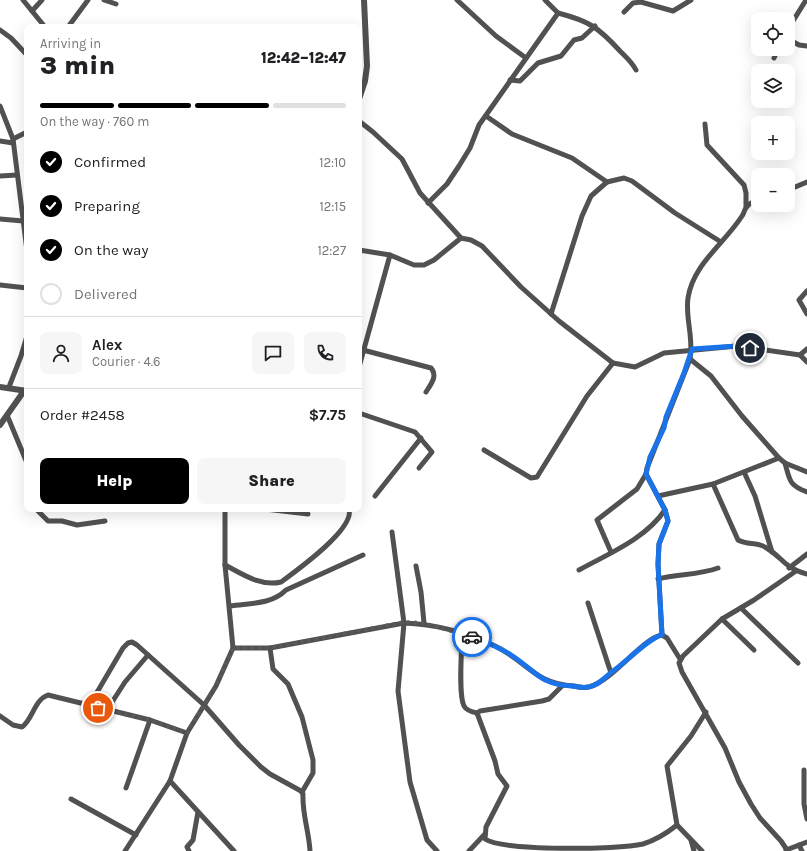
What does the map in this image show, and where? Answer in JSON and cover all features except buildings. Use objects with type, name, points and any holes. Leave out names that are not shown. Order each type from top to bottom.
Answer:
[{"type":"street","points":[[23,0],[43,24]]},
{"type":"street","points":[[32,11],[42,0]]},
{"type":"street","points":[[70,24],[88,0]]},
{"type":"street","points":[[104,0],[116,4]]},
{"type":"street","points":[[362,90],[367,66],[364,0]]},
{"type":"street","points":[[457,0],[496,36],[526,58]]},
{"type":"street","points":[[624,12],[633,3],[641,2],[672,11],[691,0]]},
{"type":"street","points":[[795,18],[806,0]]},
{"type":"street","points":[[548,1],[558,13],[579,18],[595,26],[636,70]]},
{"type":"street","points":[[428,203],[447,184],[470,148],[479,125],[558,13]]},
{"type":"street","points":[[510,80],[520,81],[538,63],[561,56],[574,40],[582,38],[595,26]]},
{"type":"street","points":[[0,30],[11,38],[24,52]]},
{"type":"street","points":[[795,43],[807,46]]},
{"type":"street","points":[[0,106],[2,117],[13,141],[24,228]]},
{"type":"street","points":[[486,116],[512,134],[572,158],[607,182]]},
{"type":"street","points":[[362,123],[374,132],[402,159],[420,193],[461,238],[471,240],[486,250],[521,287],[550,314],[613,363],[634,367],[664,353],[692,349],[737,346],[800,355],[807,362]]},
{"type":"street","points":[[611,552],[596,520],[637,489],[646,474],[650,457],[664,428],[666,417],[690,359],[692,349],[688,297],[699,271],[742,216],[746,207],[746,193],[744,186],[707,145],[705,124]]},
{"type":"street","points":[[0,141],[13,141],[24,134]]},
{"type":"street","points":[[0,176],[17,175]]},
{"type":"street","points":[[550,314],[582,216],[591,196],[607,182],[616,178],[632,180],[669,209],[721,242]]},
{"type":"street","points":[[795,187],[807,182]]},
{"type":"street","points":[[746,207],[751,204]]},
{"type":"street","points":[[0,219],[23,221]]},
{"type":"street","points":[[362,250],[390,255],[414,265],[424,265],[434,260],[461,238]]},
{"type":"street","points":[[390,255],[363,350],[431,368],[435,376],[426,392]]},
{"type":"street","points":[[0,285],[24,288]]},
{"type":"street","points":[[807,291],[799,300],[807,314]]},
{"type":"street","points":[[9,387],[24,346]]},
{"type":"street","points":[[800,355],[807,349]]},
{"type":"street","points":[[690,359],[711,376],[742,416],[779,458],[785,463],[807,472]]},
{"type":"street","points":[[484,450],[531,478],[537,477],[587,396],[613,363]]},
{"type":"street","points":[[0,387],[9,387],[24,391]]},
{"type":"street","points":[[0,424],[24,392]]},
{"type":"street","points":[[362,414],[412,431],[420,438],[432,452],[419,468]]},
{"type":"street","points":[[7,415],[24,457]]},
{"type":"street","points":[[375,496],[420,438]]},
{"type":"street","points":[[658,496],[713,484],[779,458]]},
{"type":"street","points":[[785,463],[793,485],[807,492]]},
{"type":"street","points":[[744,472],[755,496],[772,552]]},
{"type":"street","points":[[646,474],[665,510],[668,521],[659,544],[658,579],[662,635]]},
{"type":"street","points":[[713,484],[738,540],[758,544],[772,552],[789,568],[807,574]]},
{"type":"street","points":[[579,570],[648,530],[665,510]]},
{"type":"street","points":[[39,512],[48,521],[62,521],[78,525],[105,522]]},
{"type":"street","points":[[125,851],[170,781],[187,733],[216,686],[233,648],[225,565],[225,512]]},
{"type":"street","points":[[291,512],[308,514]]},
{"type":"street","points":[[225,565],[261,582],[274,584],[281,582],[330,544],[350,517],[349,512]]},
{"type":"street","points":[[392,532],[404,622],[398,692],[410,782],[427,840],[437,851]]},
{"type":"street","points":[[789,568],[807,554]]},
{"type":"street","points":[[230,606],[269,601],[280,596],[286,590],[363,556]]},
{"type":"street","points":[[416,566],[421,592],[424,623]]},
{"type":"street","points":[[658,579],[677,574],[701,573],[718,568]]},
{"type":"street","points":[[680,659],[722,619],[796,571]]},
{"type":"street","points":[[588,603],[611,673]]},
{"type":"street","points":[[741,608],[798,663]]},
{"type":"street","points":[[722,619],[754,650]]},
{"type":"street","points":[[233,648],[270,648],[404,622],[424,623],[462,634],[494,646],[511,655],[540,678],[562,686],[588,687],[596,684],[611,673],[656,636],[662,635],[667,638],[680,659],[682,672],[706,712],[725,748],[739,782],[760,818],[782,841],[786,850],[807,842]]},
{"type":"street","points":[[462,634],[461,693],[463,703],[468,710],[477,713],[480,711],[492,711],[549,699],[562,686]]},
{"type":"street","points":[[89,706],[110,668],[128,643],[132,642],[204,705],[239,745],[261,767],[270,774],[302,792]]},
{"type":"street","points":[[270,648],[273,669],[288,684],[302,717],[313,760],[314,773],[302,792],[303,817],[308,834],[310,851]]},
{"type":"street","points":[[107,710],[125,682],[148,655]]},
{"type":"street","points":[[0,716],[13,725],[22,727],[41,700],[48,695],[150,720],[187,733]]},
{"type":"street","points":[[702,851],[677,824],[668,766],[691,736],[706,712]]},
{"type":"street","points":[[469,851],[484,835],[486,826],[506,786],[498,774],[495,761],[477,713]]},
{"type":"street","points":[[126,788],[150,720]]},
{"type":"street","points":[[804,770],[804,804],[807,819]]},
{"type":"street","points":[[170,781],[234,851]]},
{"type":"street","points":[[71,799],[136,835]]},
{"type":"street","points":[[189,851],[188,847],[193,840],[198,812]]},
{"type":"street","points":[[484,835],[492,844],[524,850],[571,850],[642,844],[655,839],[677,824]]},
{"type":"street","points":[[691,840],[694,851]]},
{"type":"street","points":[[799,845],[802,851]]},
{"type":"way so far","points":[[98,708],[150,720],[187,733],[216,686],[232,654],[233,648],[270,648],[357,631],[378,629],[404,622],[424,623],[472,637]]},
{"type":"route","points":[[472,637],[511,655],[540,678],[549,683],[562,686],[588,687],[596,684],[611,673],[656,636],[662,635],[658,579],[659,544],[668,521],[665,510],[646,474],[650,457],[664,428],[666,417],[690,359],[692,349],[737,346],[750,348]]}]
